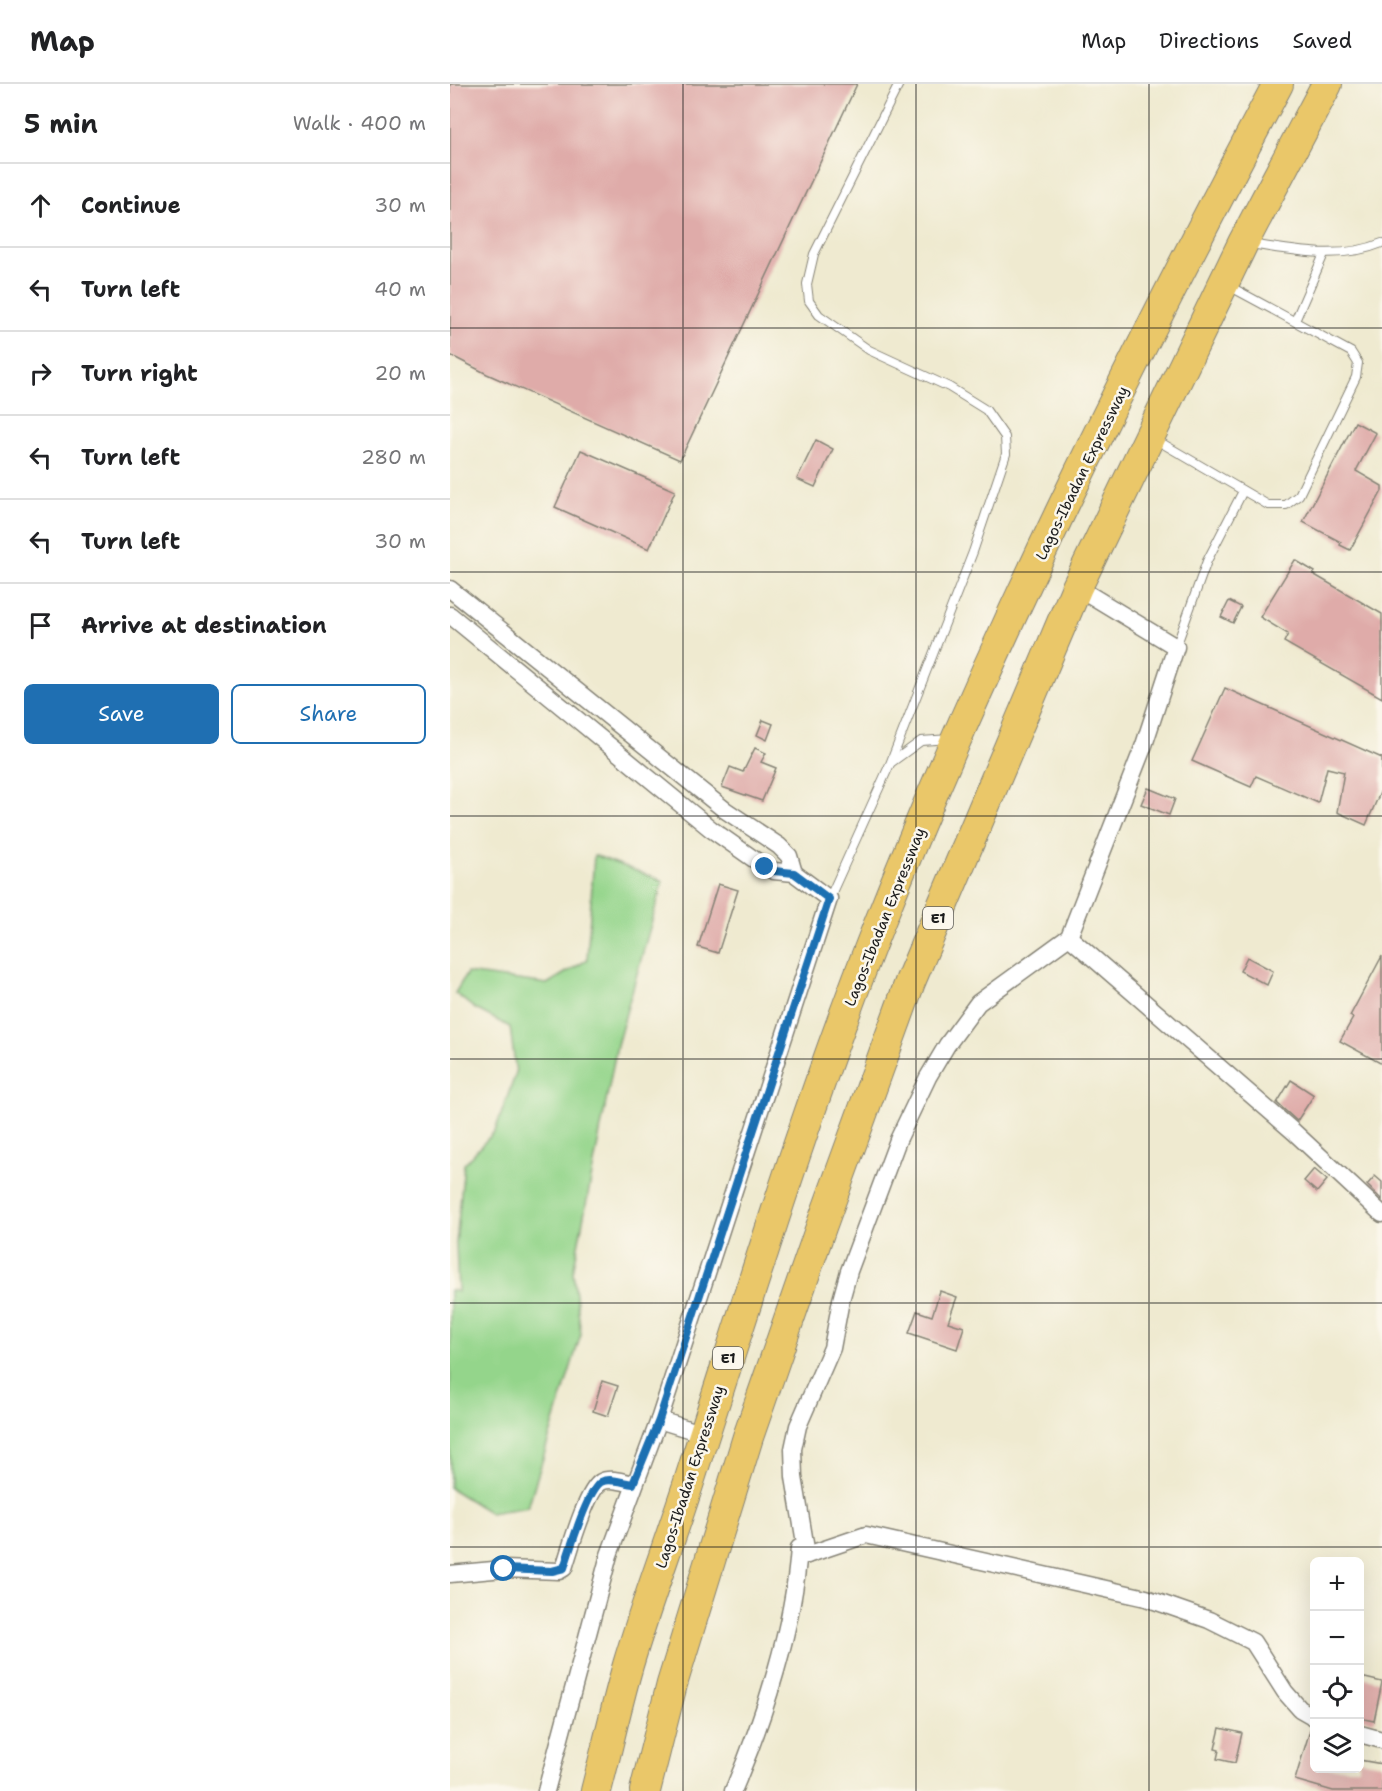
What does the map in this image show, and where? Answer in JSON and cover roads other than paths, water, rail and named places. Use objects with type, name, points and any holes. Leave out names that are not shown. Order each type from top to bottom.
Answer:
[{"type":"highway","name":"Lagos-Ibadan Expressway","points":[[596,1791],[627,1667],[782,1190],[876,931],[956,740],[1078,478],[1221,190],[1278,84]]},
{"type":"highway","name":"E1","points":[[645,1791],[672,1684],[748,1437],[910,982],[1077,587],[1223,283],[1327,84]]},
{"type":"street","points":[[807,1555],[794,1477],[793,1449],[798,1426],[832,1348],[849,1271],[898,1140],[928,1077],[947,1045],[978,1003],[1069,937],[1144,745],[1176,647],[1077,587]]},
{"type":"street","points":[[450,589],[724,810],[779,846],[789,856],[794,873]]},
{"type":"street","points":[[450,615],[711,829],[765,867],[774,871],[794,873],[829,899],[659,1420],[633,1484],[609,1555],[546,1791]]},
{"type":"street","points":[[1069,937],[1294,1132],[1382,1214]]},
{"type":"street","points":[[659,1420],[704,1434]]},
{"type":"street","points":[[450,1574],[504,1569],[559,1571],[564,1568],[592,1494],[601,1482],[612,1480],[633,1484]]},
{"type":"street","points":[[807,1555],[866,1535],[1146,1598],[1209,1620],[1253,1642],[1285,1692],[1300,1709],[1310,1715]]},
{"type":"street","points":[[733,1791],[745,1764],[776,1666],[796,1591],[799,1548],[807,1555]]},
{"type":"street","points":[[1364,1735],[1382,1740]]},
{"type":"lane","points":[[829,899],[890,765],[973,552],[1006,454],[1005,437],[986,410],[949,387],[869,350],[819,315],[809,301],[807,284],[814,254],[899,84]]},
{"type":"lane","points":[[1243,243],[1324,254],[1368,249],[1382,243]]},
{"type":"lane","points":[[1295,321],[1324,254]]},
{"type":"lane","points":[[1150,436],[1268,505],[1286,505],[1299,495],[1356,377],[1358,363],[1351,352],[1223,283]]},
{"type":"lane","points":[[1176,647],[1207,561],[1243,491]]},
{"type":"lane","points":[[890,765],[913,744],[921,741],[956,740]]}]
